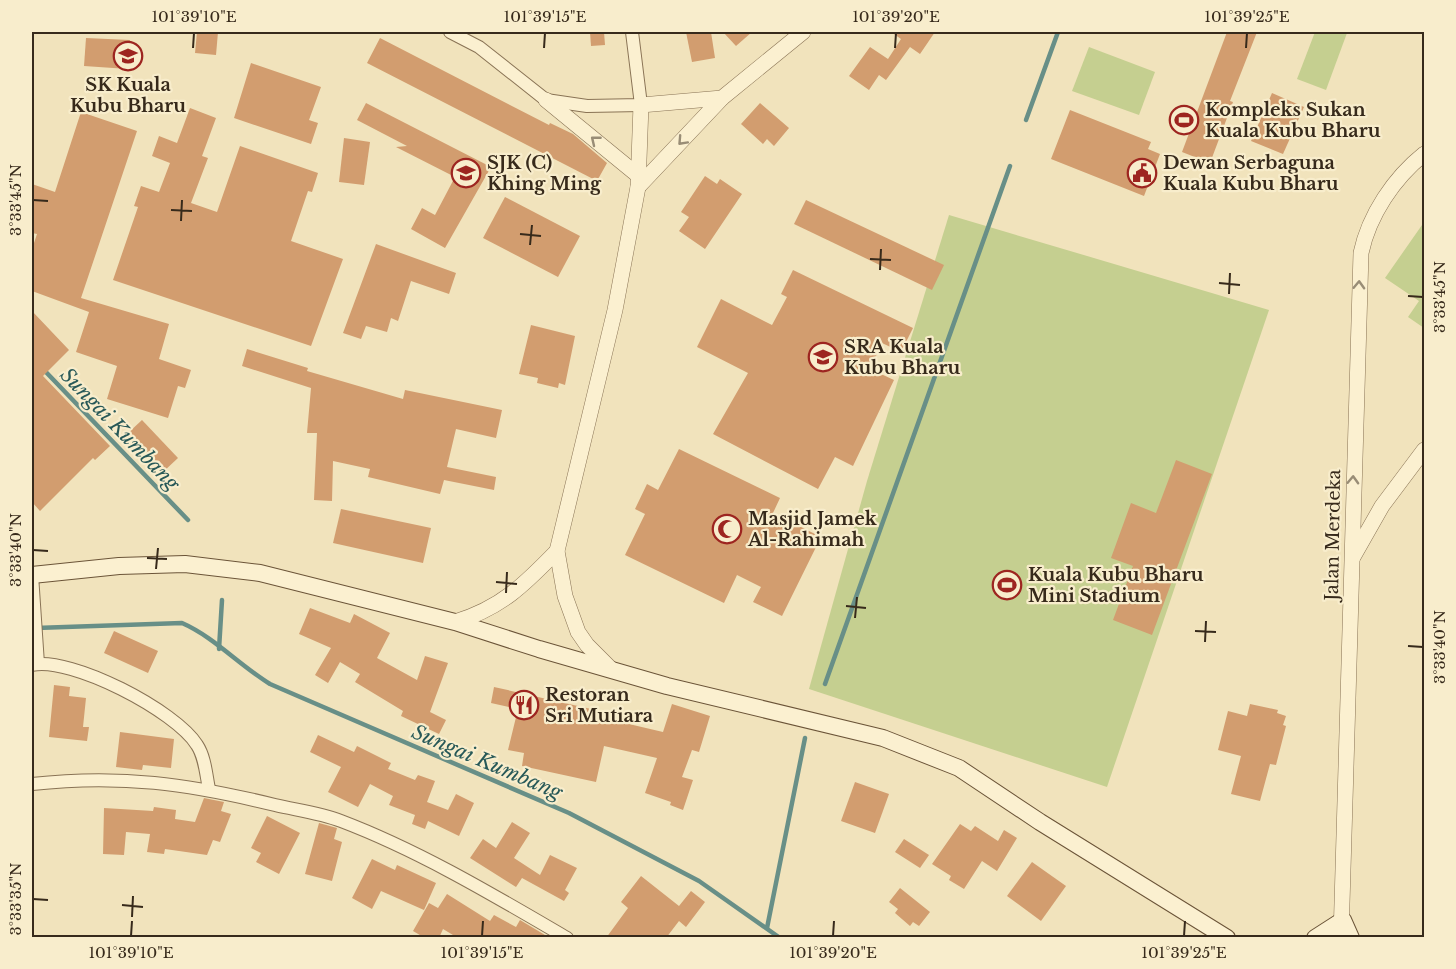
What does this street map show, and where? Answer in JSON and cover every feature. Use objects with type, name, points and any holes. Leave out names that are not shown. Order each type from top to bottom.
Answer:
[{"type":"main road","points":[[32,574],[119,566],[196,565],[260,573],[455,622],[613,671],[883,738],[959,768],[1040,822],[1227,938]]},
{"type":"main road","points":[[1315,938],[1344,920],[1351,938]]},
{"type":"street","points":[[450,32],[479,47],[546,100],[639,182]]},
{"type":"street","points":[[613,671],[587,645],[578,632],[565,596],[556,551],[615,310],[639,182],[641,105],[632,32]]},
{"type":"street","points":[[639,182],[722,98],[803,32]]},
{"type":"street","points":[[546,100],[587,105],[641,105],[722,98]]},
{"type":"street","name":"Jalan Merdeka","points":[[1341,938],[1344,920],[1352,506],[1361,253],[1364,237],[1382,204],[1425,154]]},
{"type":"street","points":[[1352,560],[1382,506],[1425,450]]},
{"type":"street","points":[[1352,506],[1382,506]]},
{"type":"street","points":[[455,622],[482,614],[503,602],[556,551]]},
{"type":"street","points":[[32,574],[35,664],[60,666],[92,676],[116,686],[160,711],[197,743],[204,760],[209,789]]},
{"type":"street","points":[[32,784],[92,778],[144,781],[209,789],[339,820],[496,896],[567,938]]},
{"type":"green space","points":[[1315,32],[1347,33],[1326,90],[1297,79]]},
{"type":"green space","points":[[1089,47],[1155,72],[1139,115],[1072,91]]},
{"type":"green space","name":"Kuala Kubu Bharu Mini Stadium","points":[[949,215],[1269,310],[1107,787],[809,689],[867,481]]},
{"type":"green space","points":[[1422,225],[1424,227],[1424,328],[1408,317],[1419,301],[1385,278]]},
{"type":"building","points":[[197,32],[218,32],[216,55],[195,53]]},
{"type":"building","points":[[590,32],[604,32],[605,45],[591,46]]},
{"type":"building","points":[[686,32],[711,32],[715,58],[692,62]]},
{"type":"building","points":[[723,32],[752,32],[736,46]]},
{"type":"building","points":[[891,32],[935,32],[920,54],[910,47],[886,80],[879,75],[869,90],[849,76],[870,47],[888,59],[901,39]]},
{"type":"building","points":[[1227,32],[1257,32],[1230,101],[1233,102],[1210,163],[1182,152]]},
{"type":"building","points":[[86,38],[130,40],[128,69],[84,66]]},
{"type":"building","points":[[380,38],[549,125],[550,123],[573,134],[607,163],[597,181],[367,63]]},
{"type":"building","points":[[251,63],[321,87],[309,120],[318,123],[311,144],[234,118]]},
{"type":"building","points":[[1272,93],[1304,107],[1283,154],[1251,141]]},
{"type":"building","points":[[366,103],[491,167],[445,248],[411,229],[422,208],[435,215],[455,177],[396,147],[407,146],[357,120]]},
{"type":"building","points":[[760,103],[789,128],[774,146],[767,139],[763,144],[741,124]]},
{"type":"building","points":[[190,108],[216,118],[202,156],[208,158],[191,203],[217,212],[240,146],[318,173],[312,192],[308,191],[291,241],[343,259],[311,346],[113,280],[138,207],[134,206],[141,186],[159,192],[170,163],[152,156],[159,136],[177,143]]},
{"type":"building","points":[[1070,110],[1151,142],[1148,149],[1160,154],[1144,196],[1051,159]]},
{"type":"building","points":[[81,112],[137,131],[81,298],[169,324],[159,359],[191,370],[185,388],[178,386],[168,418],[107,399],[117,366],[76,352],[89,312],[32,291],[32,249],[37,234],[32,233],[32,184],[55,192]]},
{"type":"building","points":[[344,138],[370,142],[364,185],[339,182]]},
{"type":"building","points":[[705,176],[717,184],[720,179],[742,194],[705,249],[679,231],[689,217],[681,212]]},
{"type":"building","points":[[505,197],[580,236],[558,277],[483,238]]},
{"type":"building","points":[[806,200],[944,265],[932,290],[794,224]]},
{"type":"building","points":[[376,244],[456,273],[449,294],[411,281],[398,321],[391,318],[387,332],[366,326],[361,339],[343,333]]},
{"type":"building","points":[[793,270],[913,328],[901,352],[882,343],[870,369],[894,380],[853,466],[835,457],[818,489],[713,434],[748,373],[697,347],[721,299],[772,325],[787,297],[781,294]]},
{"type":"building","points":[[32,311],[69,350],[43,376],[110,446],[95,460],[93,458],[40,511],[32,502]]},
{"type":"building","points":[[531,325],[575,336],[565,385],[559,383],[558,388],[537,383],[538,378],[519,374]]},
{"type":"building","points":[[247,349],[308,368],[307,371],[403,399],[405,390],[502,410],[496,438],[456,429],[447,467],[496,477],[494,490],[444,480],[440,494],[368,477],[370,469],[333,461],[332,501],[314,500],[317,433],[307,433],[311,388],[242,366]]},
{"type":"building","points":[[142,420],[178,458],[163,472],[127,434]]},
{"type":"building","name":"Masjid Jamek Al-Rahimah","points":[[679,449],[780,498],[773,513],[821,537],[782,616],[753,602],[761,587],[737,575],[724,603],[625,555],[645,514],[635,509],[647,484],[658,490]]},
{"type":"building","points":[[1176,460],[1212,474],[1152,635],[1113,620],[1133,566],[1111,558],[1131,503],[1156,513]]},
{"type":"building","points":[[341,509],[431,528],[423,563],[333,543]]},
{"type":"building","points":[[310,608],[350,623],[354,614],[390,633],[377,658],[417,680],[425,656],[448,663],[430,712],[446,720],[439,734],[401,716],[403,711],[355,682],[360,674],[340,662],[328,683],[315,675],[331,648],[299,634]]},
{"type":"building","points":[[114,631],[158,651],[148,673],[104,653]]},
{"type":"building","points":[[54,685],[70,687],[69,696],[86,698],[83,727],[89,727],[87,741],[49,737]]},
{"type":"building","points":[[494,687],[600,711],[599,717],[663,732],[672,704],[710,716],[699,752],[692,750],[682,777],[693,780],[683,810],[670,805],[671,802],[645,793],[657,758],[604,746],[596,782],[522,766],[524,753],[508,750],[518,709],[491,703]]},
{"type":"building","points":[[1250,704],[1278,710],[1277,713],[1286,716],[1283,725],[1286,726],[1276,765],[1270,764],[1260,801],[1231,794],[1241,756],[1218,750],[1228,711],[1247,716]]},
{"type":"building","points":[[120,732],[174,739],[171,768],[143,765],[142,770],[116,767]]},
{"type":"building","points":[[318,735],[354,752],[357,746],[391,763],[388,769],[415,780],[418,775],[435,781],[427,802],[448,810],[456,794],[474,803],[459,836],[428,821],[425,829],[412,824],[415,815],[389,805],[393,796],[370,784],[358,807],[328,792],[341,767],[310,752]]},
{"type":"building","points":[[855,782],[889,794],[875,833],[841,821]]},
{"type":"building","points":[[204,798],[224,802],[221,811],[231,814],[220,842],[213,840],[207,855],[165,849],[164,854],[147,852],[150,834],[126,832],[124,855],[103,854],[104,808],[153,811],[154,807],[176,810],[175,819],[195,822]]},
{"type":"building","points":[[267,816],[300,833],[279,874],[256,862],[261,853],[251,848]]},
{"type":"building","points":[[512,822],[530,833],[514,858],[540,875],[550,855],[577,868],[565,890],[569,893],[564,901],[522,878],[516,887],[470,858],[483,839],[496,848]]},
{"type":"building","points":[[319,823],[337,828],[334,839],[342,842],[332,881],[305,874]]},
{"type":"building","points":[[960,824],[971,831],[975,826],[998,841],[1004,830],[1017,838],[997,871],[982,861],[964,889],[949,880],[951,876],[932,864]]},
{"type":"building","points":[[904,839],[929,855],[920,868],[895,852]]},
{"type":"building","points":[[372,859],[395,870],[397,865],[436,883],[424,910],[381,891],[372,909],[352,898]]},
{"type":"building","points":[[1032,862],[1066,886],[1041,921],[1007,896]]},
{"type":"building","points":[[641,876],[679,906],[691,891],[705,902],[686,927],[679,921],[666,938],[606,938],[628,908],[621,902]]},
{"type":"building","points":[[900,888],[930,912],[919,926],[913,922],[910,926],[895,913],[898,909],[889,902]]},
{"type":"building","points":[[447,894],[490,921],[494,915],[516,927],[520,920],[550,938],[458,938],[443,929],[439,938],[425,938],[413,931],[429,903],[438,908]]},
{"type":"waterway","points":[[1026,120],[1058,32]]},
{"type":"waterway","points":[[825,684],[1010,166]]},
{"type":"waterway","name":"Sungai Kumbang","points":[[44,370],[188,520]]},
{"type":"waterway","name":"Sungai Kumbang","points":[[219,649],[222,600]]},
{"type":"waterway","name":"Sungai Kumbang","points":[[36,628],[182,623],[216,643],[270,684],[569,813],[699,881],[780,938]]},
{"type":"waterway","points":[[767,928],[805,738]]},
{"type":"place","name":"SK Kuala Kubu Bharu","points":[[128,56]]},
{"type":"place","name":"Kompleks Sukan Kuala Kubu Bharu","points":[[1184,120]]},
{"type":"place","name":"SJK (C) Khing Ming","points":[[466,173]]},
{"type":"place","name":"Dewan Serbaguna Kuala Kubu Bharu","points":[[1142,173]]},
{"type":"place","name":"SRA Kuala Kubu Bharu","points":[[823,357]]},
{"type":"place","name":"Masjid Jamek Al-Rahimah","points":[[727,529]]},
{"type":"place","name":"Kuala Kubu Bharu Mini Stadium","points":[[1007,585]]},
{"type":"place","name":"Restoran Sri Mutiara","points":[[524,705]]}]
